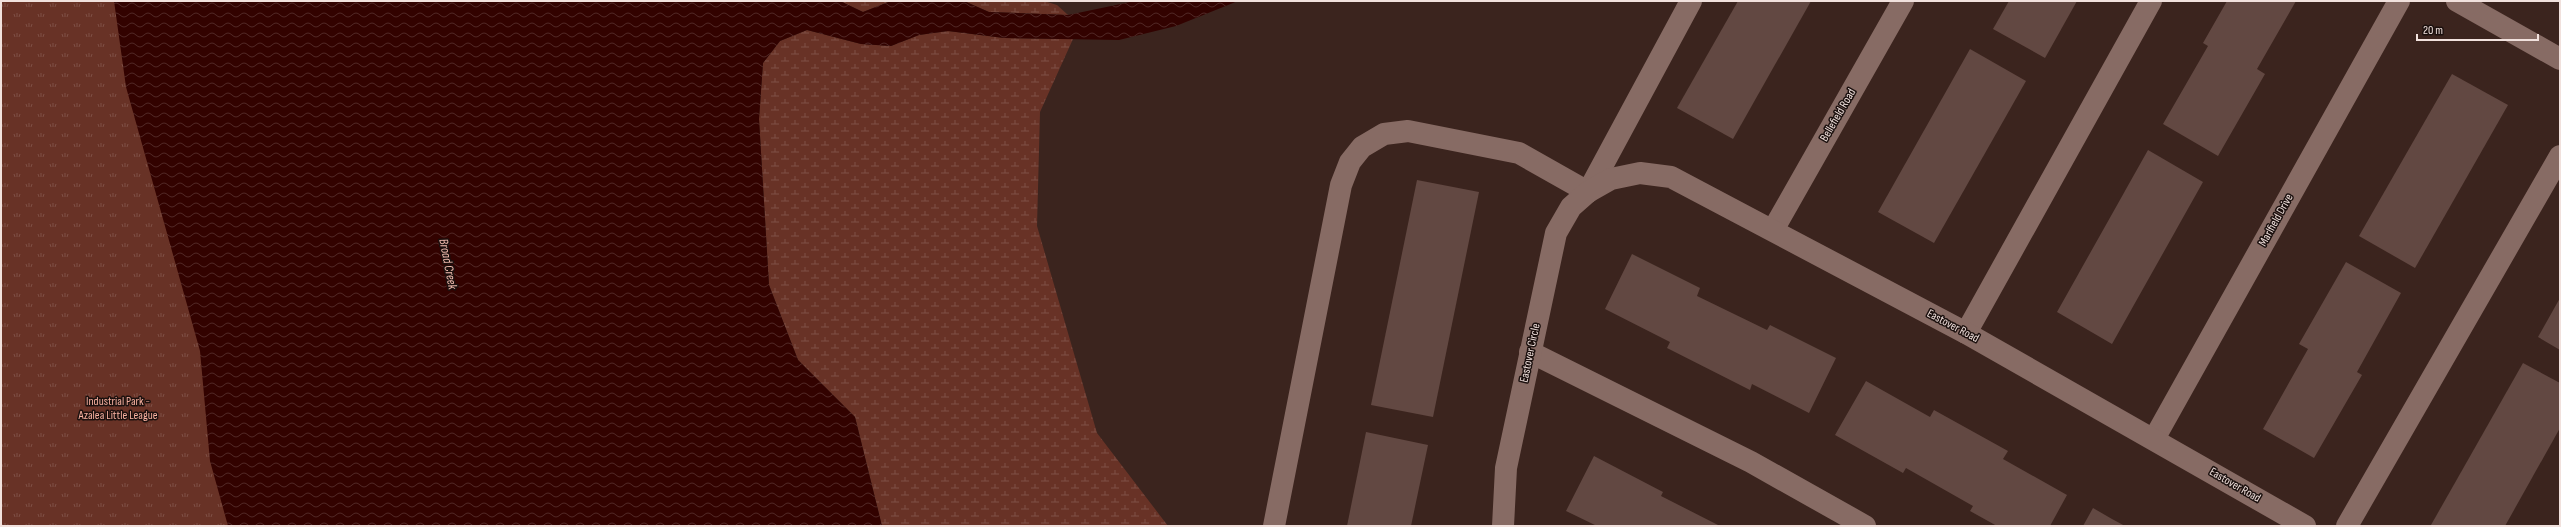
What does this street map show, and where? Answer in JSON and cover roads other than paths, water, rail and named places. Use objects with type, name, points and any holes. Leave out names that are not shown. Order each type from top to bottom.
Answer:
[{"type":"street","points":[[1274,526],[1341,185],[1350,162],[1362,147],[1384,134],[1408,131],[1519,153],[1588,192],[1691,1]]},
{"type":"street","name":"Bellefield Road","points":[[1773,230],[1903,1]]},
{"type":"street","points":[[1966,333],[2151,1]]},
{"type":"street","name":"Marlfield Drive","points":[[2154,439],[2399,1]]},
{"type":"street","points":[[2457,1],[2560,59]]},
{"type":"street","points":[[2347,526],[2560,156]]},
{"type":"street","name":"Eastover Road","points":[[1588,192],[1611,179],[1640,173],[1671,177],[1966,333],[2305,526]]},
{"type":"street","name":"Eastover Circle","points":[[1502,526],[1506,468],[1556,233],[1572,207],[1588,192]]},
{"type":"street","points":[[1530,352],[1751,462],[1866,526]]},
{"type":"water","name":"Broad Creek","points":[[114,1],[840,1],[863,12],[891,1],[964,1],[989,12],[1068,15],[1135,1],[1238,1],[1176,26],[1119,40],[1004,38],[948,31],[919,35],[891,46],[861,44],[807,30],[780,41],[763,63],[759,119],[769,285],[798,360],[855,417],[882,526],[228,526],[210,461],[200,351],[126,87]]},
{"type":"park label","name":"Industrial Park - Azalea Little League","points":[[118,408]]}]
